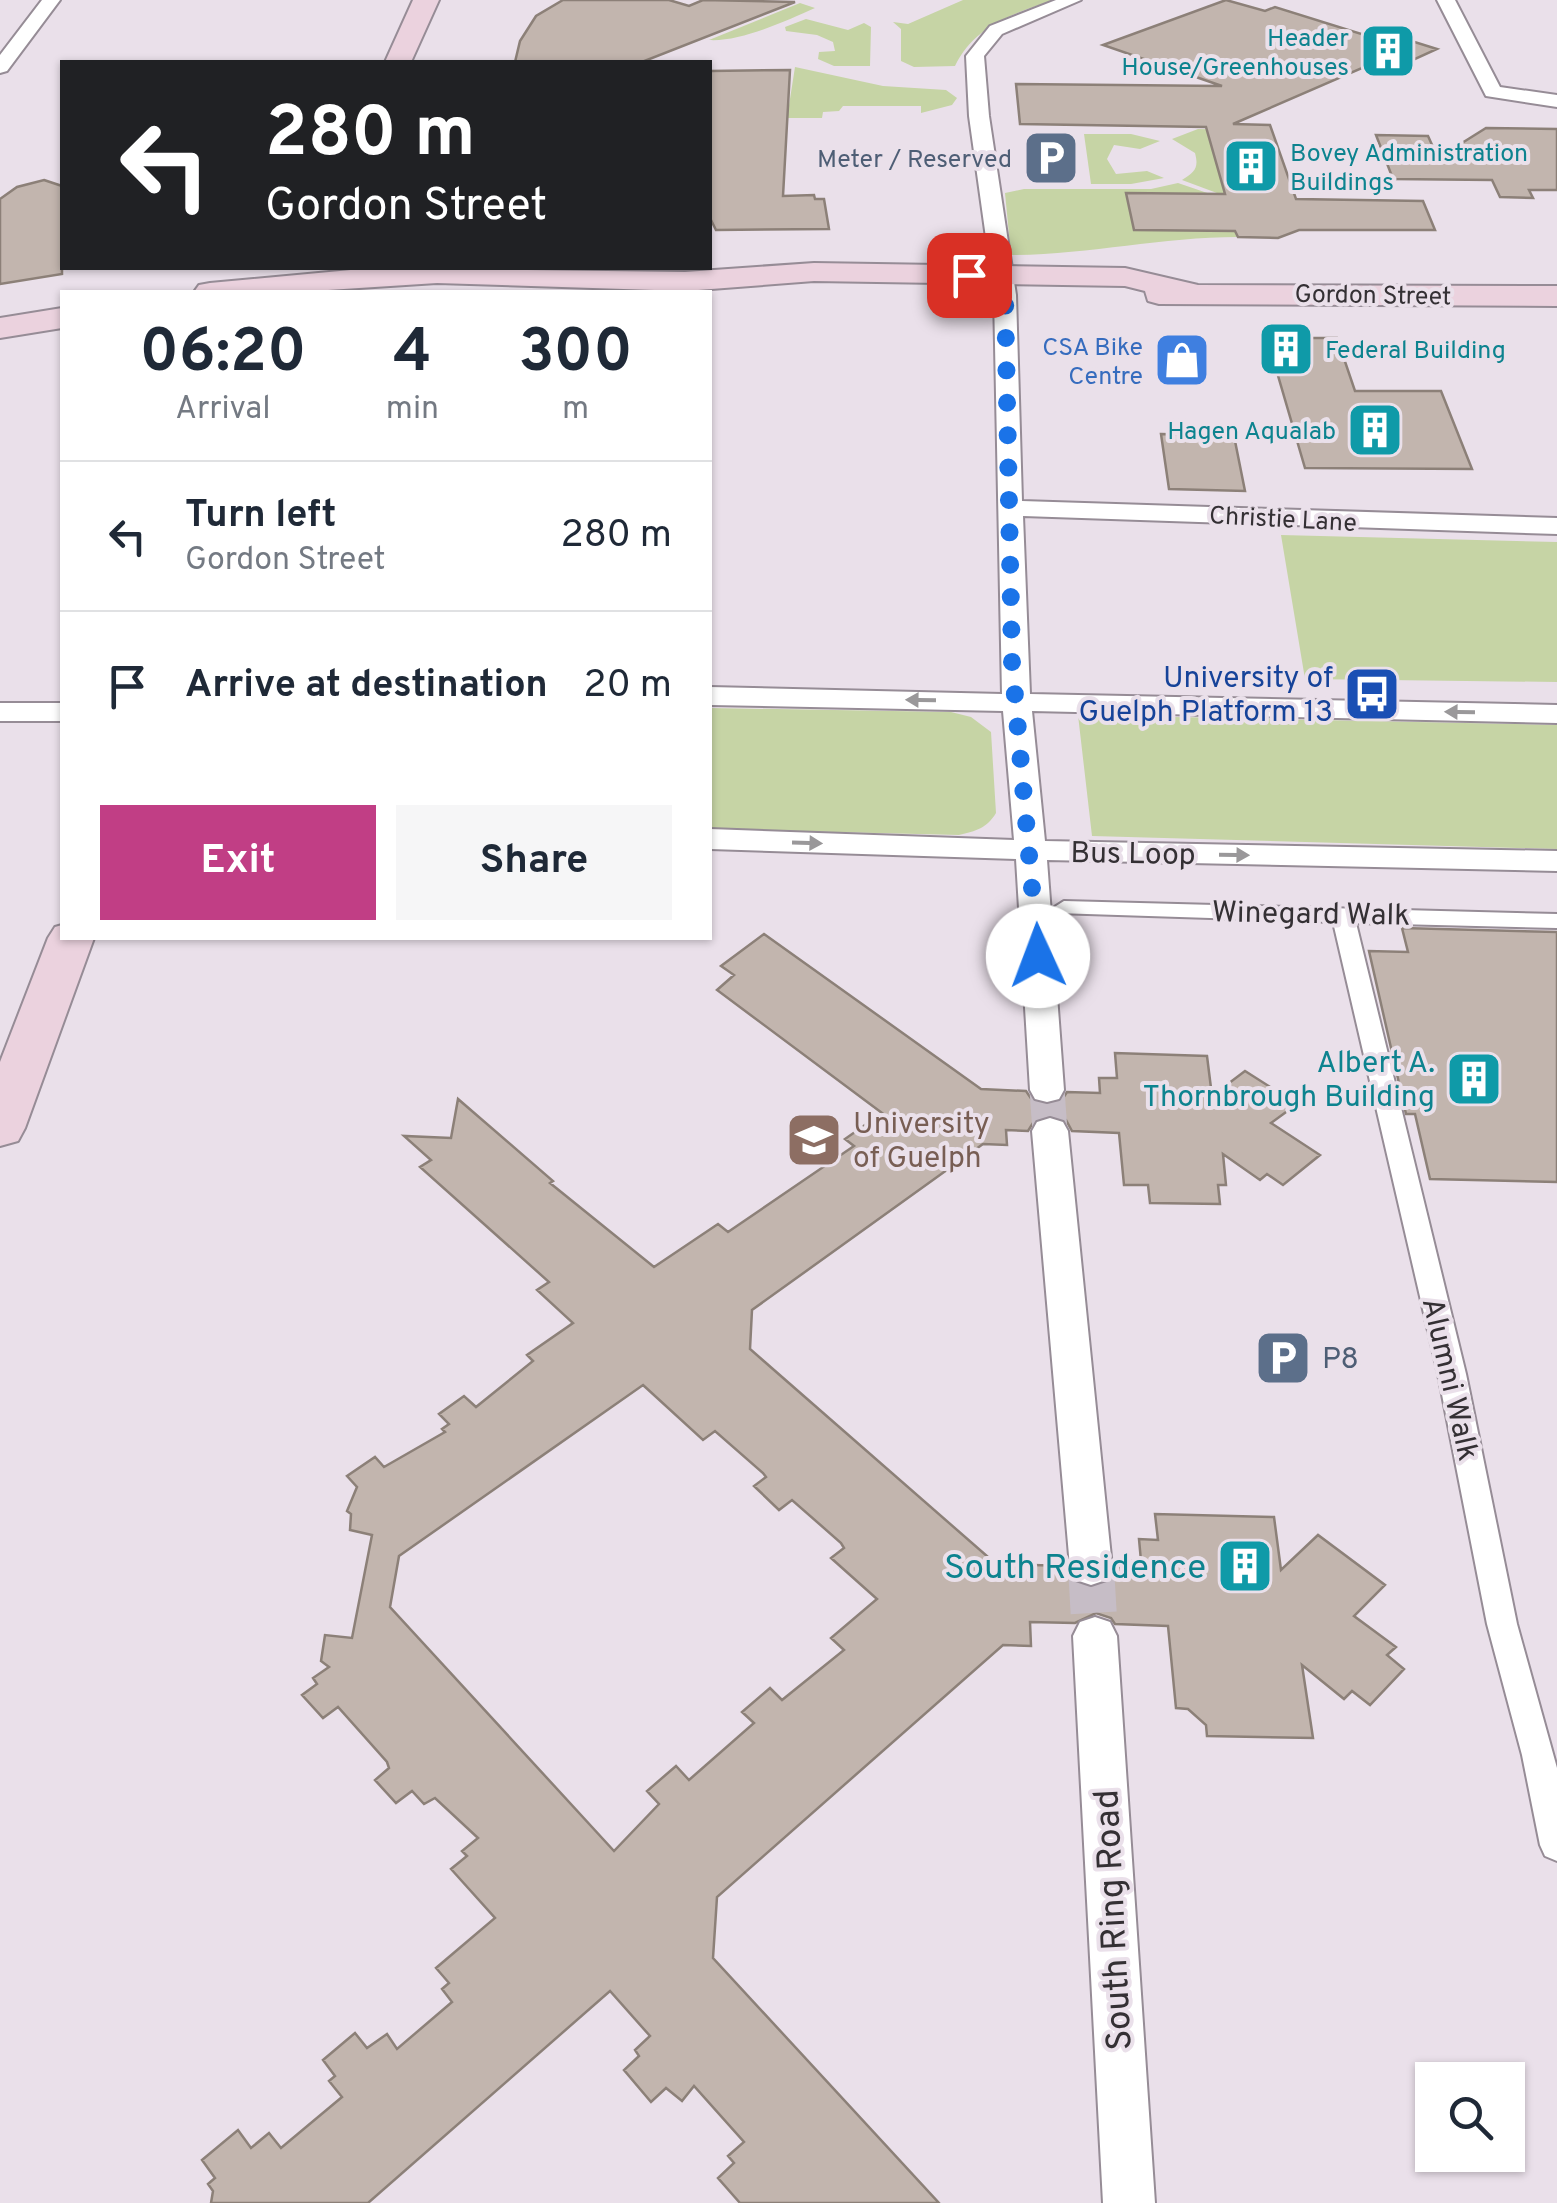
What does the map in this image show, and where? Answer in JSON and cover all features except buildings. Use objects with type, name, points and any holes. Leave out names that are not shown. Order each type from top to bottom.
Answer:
[{"type":"main road","points":[[399,60],[426,0]]},
{"type":"main road","name":"Gordon Street","points":[[225,290],[286,282],[468,274],[574,280],[765,280],[822,291],[1004,285],[1189,292],[1557,296]]},
{"type":"main road","name":"Gordon Street","points":[[467,290],[574,280]]},
{"type":"main road","points":[[0,328],[60,318]]},
{"type":"main road","points":[[0,1128],[70,940]]},
{"type":"street","points":[[0,67],[51,0]]},
{"type":"street","points":[[1047,1090],[1031,850],[1012,662],[1004,285],[978,116],[975,56],[995,31],[1072,0]]},
{"type":"street","points":[[1446,0],[1493,92],[1557,101]]},
{"type":"street","name":"Christie Lane","points":[[1009,508],[1557,526]]},
{"type":"street","points":[[712,696],[1557,714]]},
{"type":"street","points":[[0,712],[60,712]]},
{"type":"street","name":"Bus Loop","points":[[712,840],[1557,861]]},
{"type":"street","name":"Winegard Walk","points":[[1064,908],[1557,921]]},
{"type":"street","name":"Alumni Walk","points":[[1342,913],[1374,1061],[1452,1374],[1502,1624],[1538,1755],[1557,1845]]},
{"type":"street","points":[[1050,1131],[1091,1567]]},
{"type":"street","name":"South Ring Road","points":[[1095,1636],[1129,2203]]},
{"type":"green space","points":[[963,0],[1054,0],[1010,16],[984,31],[955,66],[914,67],[901,61],[901,29],[893,22],[908,24]]},
{"type":"green space","points":[[800,3],[815,8],[749,34],[709,40]]},
{"type":"green space","points":[[806,19],[848,30],[864,23],[871,27],[870,66],[834,66],[818,59],[819,52],[835,51],[833,42],[817,35],[786,31],[785,27]]},
{"type":"green space","points":[[795,67],[883,86],[946,90],[957,98],[952,105],[921,113],[921,106],[843,106],[839,111],[823,112],[822,118],[787,118]]},
{"type":"green space","points":[[1198,129],[1238,130],[1209,137],[1225,196],[1182,180],[1195,169],[1195,153],[1172,139]]},
{"type":"green space","points":[[1084,134],[1131,134],[1160,141],[1140,149],[1114,145],[1107,159],[1116,174],[1147,171],[1164,178],[1131,184],[1091,184]]},
{"type":"green space","points":[[1178,183],[1219,197],[1127,194],[1134,230],[1211,231],[1229,216],[1238,237],[1011,255],[1005,193],[1024,189],[1151,189]]},
{"type":"green space","points":[[1281,535],[1557,542],[1557,682],[1305,679]]},
{"type":"green space","points":[[712,708],[951,712],[971,717],[991,732],[996,813],[980,828],[959,835],[712,829]]},
{"type":"green space","points":[[1078,715],[1557,725],[1557,849],[1092,836]]},
{"type":"tunnel","points":[[1047,1090],[1050,1131]]},
{"type":"tunnel","points":[[1091,1567],[1095,1636]]},
{"type":"place","name":"Header House/Greenhouses","points":[[1388,51]]},
{"type":"place","name":"Meter / Reserved","points":[[1051,158]]},
{"type":"place","name":"Bovey Administration Buildings","points":[[1251,166]]},
{"type":"place","name":"Federal Building","points":[[1286,349]]},
{"type":"place","name":"CSA Bike Centre","points":[[1182,360]]},
{"type":"place","name":"Hagen Aqualab","points":[[1375,430]]},
{"type":"place","name":"University of Guelph Platform 13","points":[[1372,694]]},
{"type":"place","name":"Albert A. Thornbrough Building","points":[[1474,1079]]},
{"type":"place","name":"University of Guelph","points":[[814,1140]]},
{"type":"place","name":"P8","points":[[1283,1358]]},
{"type":"place","name":"South Residence","points":[[1245,1566]]},
{"type":"route","points":[[969,275],[1002,274],[1005,295],[1012,662],[1038,956]]}]
